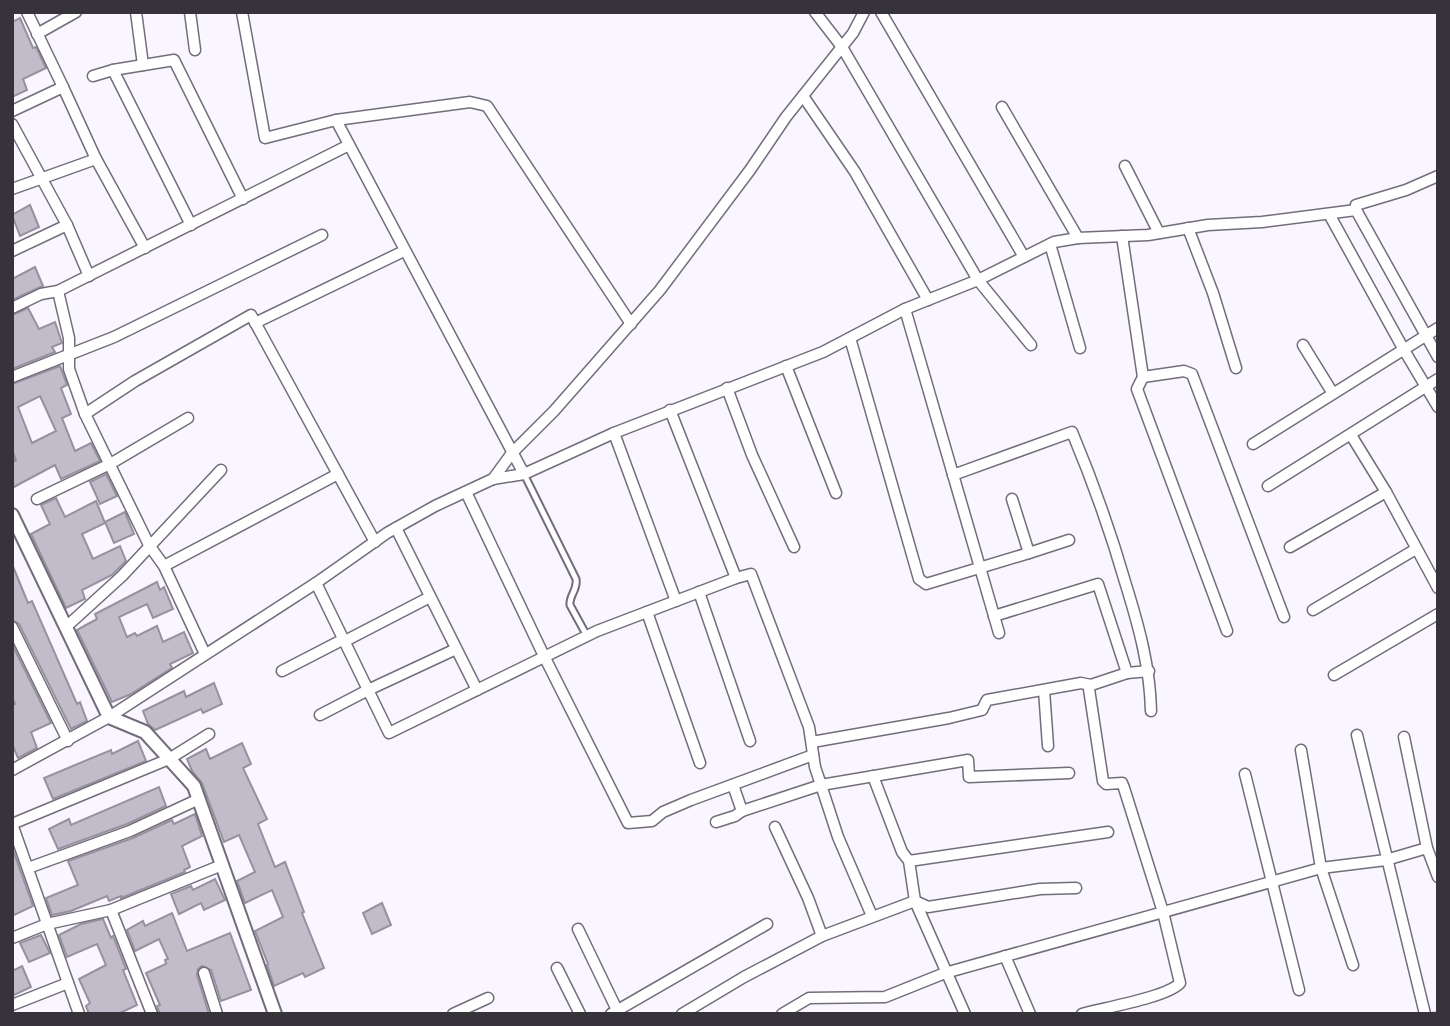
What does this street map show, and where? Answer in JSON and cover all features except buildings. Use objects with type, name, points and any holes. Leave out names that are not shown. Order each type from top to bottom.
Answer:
[{"type":"street","points":[[27,12],[96,159],[145,248]]},
{"type":"street","points":[[37,34],[76,12]]},
{"type":"street","points":[[136,12],[143,65]]},
{"type":"street","points":[[190,12],[195,50]]},
{"type":"street","points":[[242,12],[265,138],[336,120],[470,102],[487,106],[631,324]]},
{"type":"street","points":[[815,12],[842,47],[978,280],[1031,345]]},
{"type":"street","points":[[493,479],[512,453],[554,411],[660,290],[842,47],[864,12]]},
{"type":"street","points":[[881,12],[1024,257]]},
{"type":"street","points":[[93,76],[174,60],[243,199]]},
{"type":"street","points":[[113,70],[191,225]]},
{"type":"street","points":[[12,111],[64,87]]},
{"type":"street","points":[[803,96],[855,173],[928,300]]},
{"type":"street","points":[[1002,107],[1078,238]]},
{"type":"street","points":[[336,120],[524,474]]},
{"type":"street","points":[[12,124],[67,225],[89,276]]},
{"type":"street","points":[[12,308],[41,294],[58,291],[349,145]]},
{"type":"street","points":[[12,190],[96,159]]},
{"type":"street","points":[[1125,166],[1159,233]]},
{"type":"street","points":[[1438,176],[1406,190],[1356,205],[1356,210],[1438,357]]},
{"type":"street","points":[[13,766],[68,741],[109,717],[396,528],[435,506],[493,479],[524,474],[670,410],[823,352],[905,309],[978,280],[1050,244],[1078,238],[1159,233],[1356,210]]},
{"type":"street","points":[[1329,214],[1438,407]]},
{"type":"street","points":[[12,251],[67,225]]},
{"type":"street","points":[[1188,228],[1213,293],[1236,368]]},
{"type":"street","points":[[12,377],[114,337],[322,234]]},
{"type":"street","points":[[1122,236],[1143,377],[1137,389],[1227,631]]},
{"type":"street","points":[[1050,244],[1080,348]]},
{"type":"street","points":[[255,323],[404,251]]},
{"type":"street","points":[[58,291],[69,338],[69,369],[85,414],[149,545],[164,566],[205,654]]},
{"type":"street","points":[[905,309],[999,633]]},
{"type":"street","points":[[85,414],[135,381],[251,315],[375,542]]},
{"type":"street","points":[[1253,444],[1438,328]]},
{"type":"street","points":[[850,338],[919,579],[926,584],[1069,540]]},
{"type":"street","points":[[1303,345],[1332,393]]},
{"type":"street","points":[[786,366],[836,493]]},
{"type":"street","points":[[1143,377],[1184,371],[1192,374],[1284,617]]},
{"type":"street","points":[[1268,486],[1438,379]]},
{"type":"street","points":[[727,388],[752,454],[794,547]]},
{"type":"street","points":[[670,410],[736,578]]},
{"type":"street","points":[[37,499],[110,464],[188,418]]},
{"type":"street","points":[[953,475],[1072,432],[1114,542],[1144,644],[1149,671],[1151,711]]},
{"type":"street","points":[[614,433],[676,601]]},
{"type":"street","points":[[1351,435],[1386,492],[1438,588]]},
{"type":"street","points":[[66,627],[122,576],[222,470]]},
{"type":"street","points":[[164,566],[338,474]]},
{"type":"street","points":[[466,492],[628,823],[652,821],[663,812],[814,755]]},
{"type":"street","points":[[1290,547],[1386,492]]},
{"type":"street","points":[[1012,499],[1029,553]]},
{"type":"street","points":[[12,515],[109,717],[145,732],[194,786],[275,1014]]},
{"type":"street","points":[[396,528],[477,690]]},
{"type":"street","points":[[1313,610],[1416,549]]},
{"type":"street","points":[[316,583],[389,733],[587,636],[751,574],[809,727],[821,785],[838,837],[872,916]]},
{"type":"street","points":[[994,616],[1098,584],[1126,673]]},
{"type":"street","points":[[699,592],[750,741]]},
{"type":"street","points":[[282,670],[430,597]]},
{"type":"street","points":[[647,612],[700,763]]},
{"type":"street","points":[[1334,675],[1438,614]]},
{"type":"street","points":[[12,627],[68,741]]},
{"type":"street","points":[[320,715],[456,649]]},
{"type":"street","points":[[812,742],[949,718],[982,710],[987,700],[1081,683],[1091,685],[1126,673],[1149,671]]},
{"type":"street","points":[[1082,1014],[1162,993],[1180,983],[1163,912],[1124,788],[1122,783],[1105,784],[1103,781],[1089,689],[1091,685]]},
{"type":"street","points":[[1044,690],[1048,746]]},
{"type":"street","points":[[79,1014],[12,824],[169,759],[209,734]]},
{"type":"street","points":[[1357,735],[1425,1014]]},
{"type":"street","points":[[1404,737],[1427,848],[1438,877]]},
{"type":"street","points":[[1301,750],[1321,868],[1353,965]]},
{"type":"street","points":[[716,822],[821,785],[968,760],[969,777],[1069,773]]},
{"type":"street","points":[[1245,774],[1299,990]]},
{"type":"street","points":[[873,776],[902,852],[909,861],[915,901],[965,1014]]},
{"type":"street","points":[[733,785],[742,811]]},
{"type":"street","points":[[28,868],[130,831],[199,799]]},
{"type":"street","points":[[775,827],[808,898],[822,936]]},
{"type":"street","points":[[909,861],[1108,832]]},
{"type":"street","points":[[782,1014],[809,998],[885,997],[946,973],[1321,868],[1386,860],[1427,848]]},
{"type":"street","points":[[12,938],[47,924],[111,910],[222,865]]},
{"type":"street","points":[[682,1014],[744,977],[822,936],[915,901],[928,907],[1040,889],[1076,887]]},
{"type":"street","points":[[111,910],[152,1014]]},
{"type":"street","points":[[578,929],[614,1012],[767,925]]},
{"type":"street","points":[[1005,956],[1030,1014]]},
{"type":"street","points":[[557,968],[580,1014]]},
{"type":"street","points":[[204,973],[217,1014]]},
{"type":"street","points":[[12,1005],[68,983]]},
{"type":"street","points":[[453,1014],[488,998]]},
{"type":"lane","points":[[524,474],[576,579],[576,589],[569,600],[587,636]]},
{"type":"waterway","points":[[1426,1014],[1438,1012]]}]
